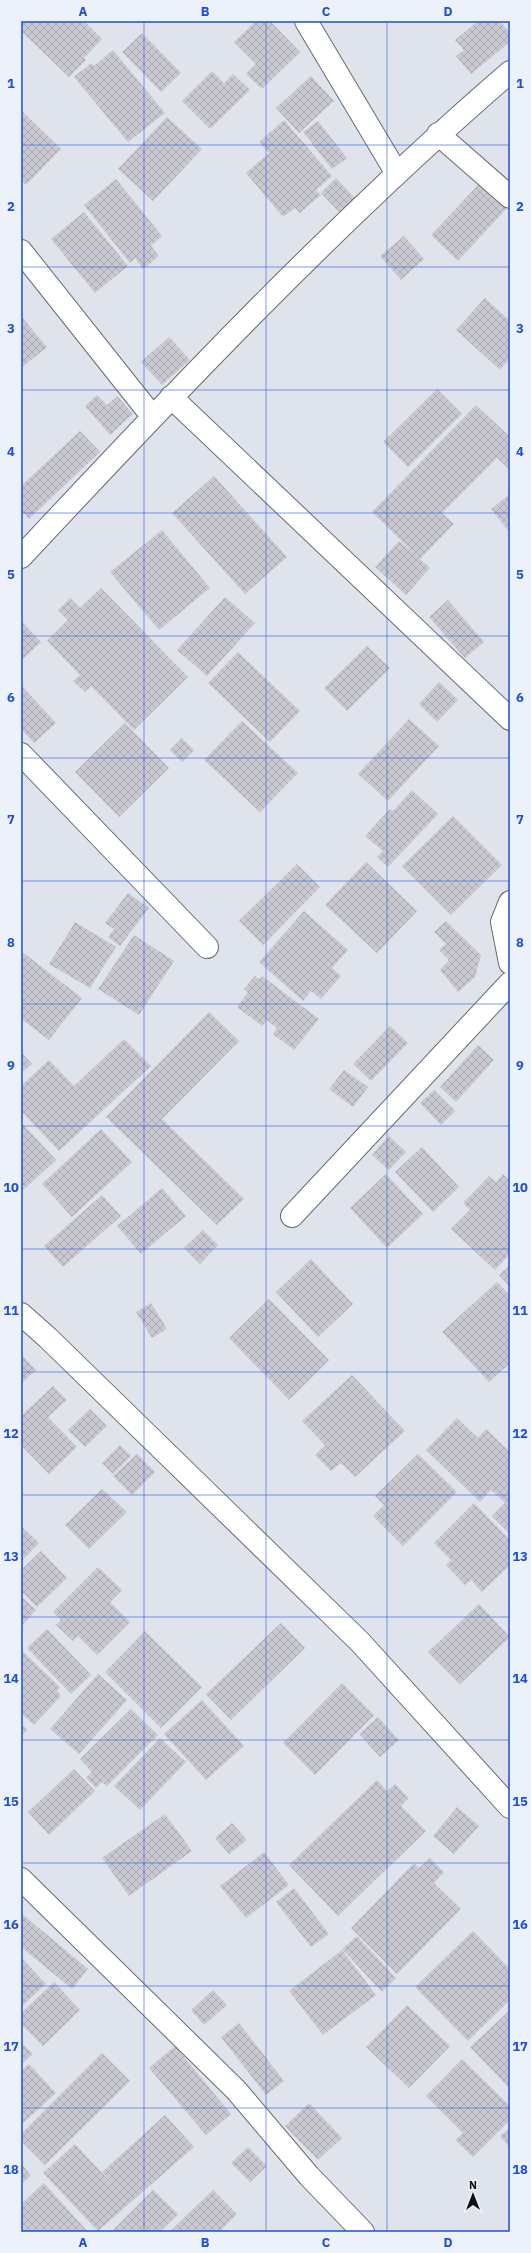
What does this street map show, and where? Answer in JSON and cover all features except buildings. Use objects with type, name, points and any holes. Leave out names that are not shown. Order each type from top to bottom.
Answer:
[{"type":"street","points":[[306,21],[396,172]]},
{"type":"street","points":[[21,557],[152,416],[396,172],[510,72]]},
{"type":"street","points":[[438,134],[510,197]]},
{"type":"street","points":[[21,251],[152,416]]},
{"type":"street","points":[[171,397],[510,719]]},
{"type":"street","points":[[21,754],[207,947]]},
{"type":"street","points":[[510,902],[502,922],[510,963]]},
{"type":"street","points":[[292,1216],[510,983]]},
{"type":"street","points":[[21,1314],[48,1338],[360,1642],[510,1807]]},
{"type":"street","points":[[21,1879],[236,2090],[309,2176],[363,2232]]}]
